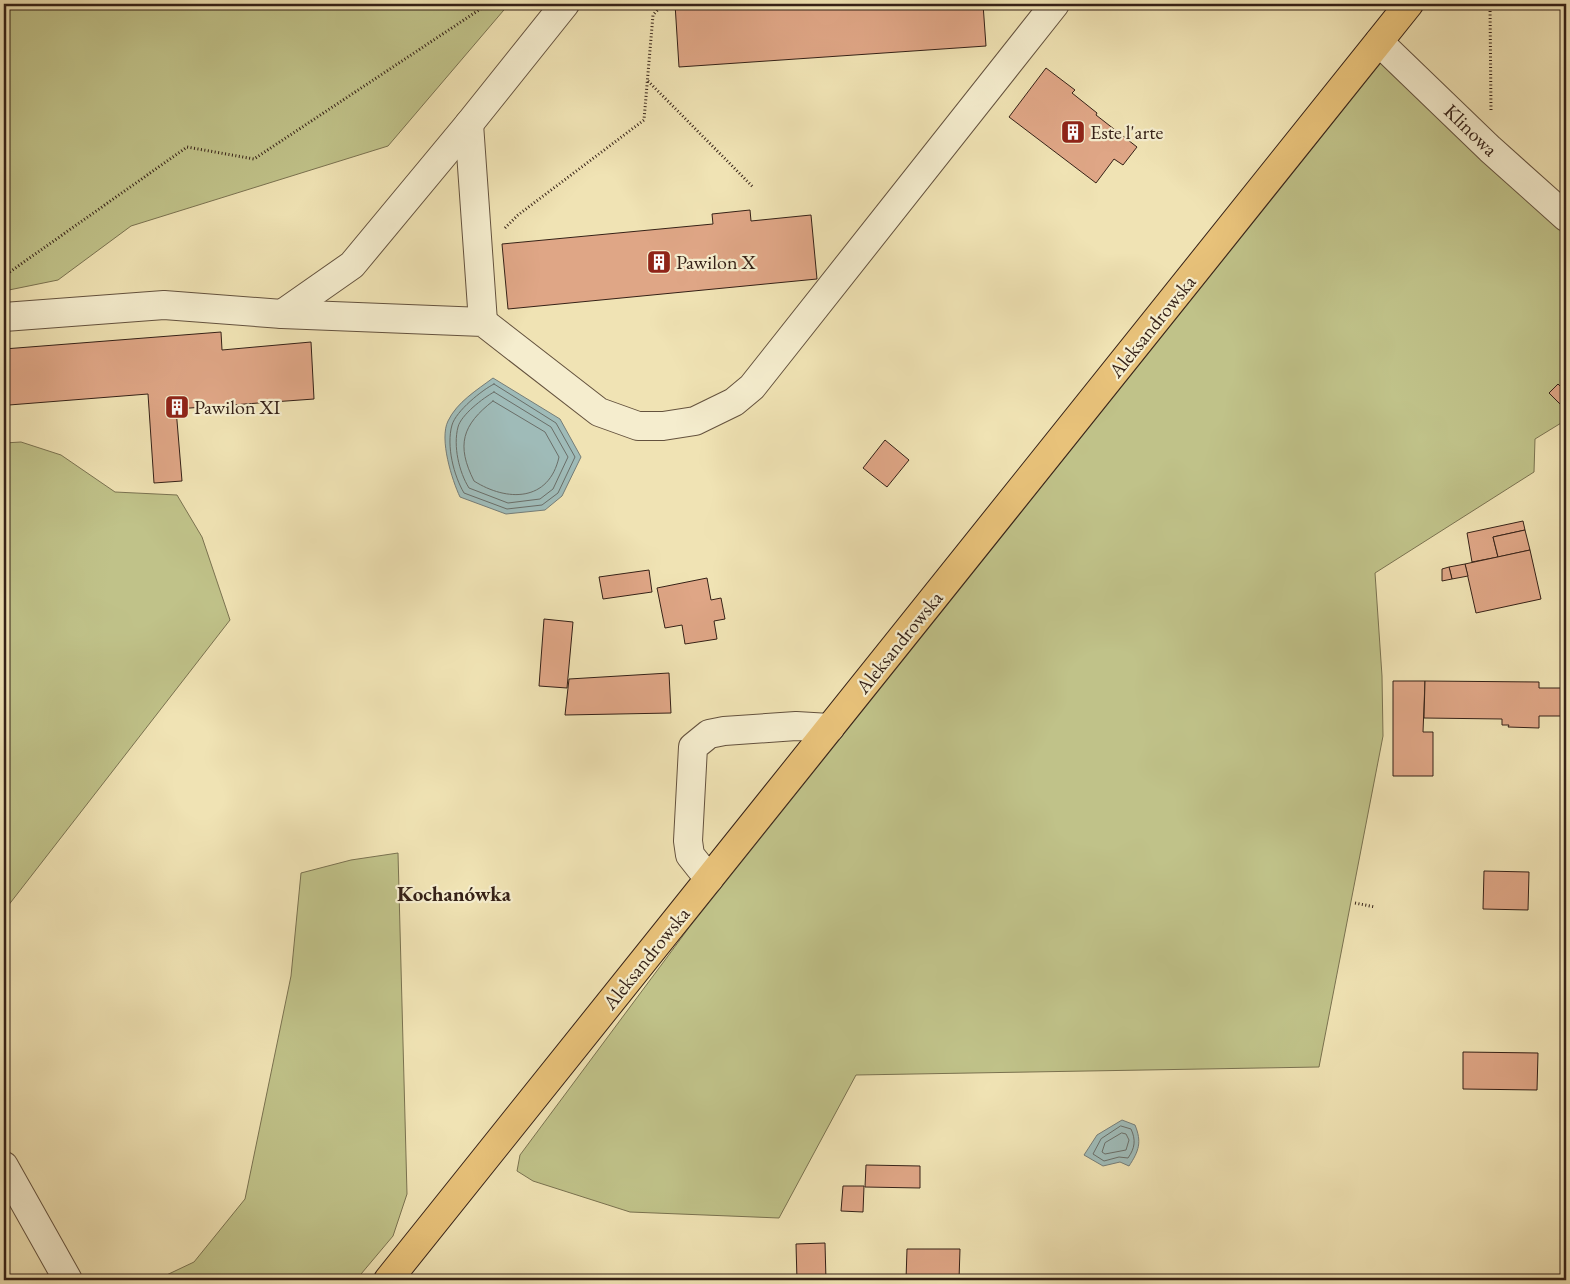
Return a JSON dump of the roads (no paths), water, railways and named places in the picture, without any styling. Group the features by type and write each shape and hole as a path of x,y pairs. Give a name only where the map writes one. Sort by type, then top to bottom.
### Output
{"main road":[{"name":"Aleksandrowska","path":"388,1280 1409,4"}],"street":[{"path":"282,314 352,265 565,4"},
{"path":"4,317 164,305 282,314 483,322 599,412 638,426 663,426 695,421 734,402 752,386 1055,4"},
{"name":"Klinowa","path":"1379,42 1490,149 1566,217"},
{"path":"469,124 483,322"},
{"path":"709,879 690,855 688,842 693,747 709,734 724,731 796,726 830,728"},
{"path":"4,1166 68,1280"}],"water":[{"path":"493,378 560,419 581,457 562,496 545,510 506,514 460,497 457,490 450,470 446,448 445,438 448,421 462,402"},
{"path":"1122,1120 1135,1125 1139,1141 1135,1156 1129,1166 1120,1162 1103,1166 1084,1155 1097,1135"}],"place":[{"name":"Este l'arte","path":"1073,132"},
{"name":"Pawilon X","path":"659,262"},
{"name":"Pawilon XI","path":"177,407"}],"district":[{"name":"Kochanówka","path":"454,893"}]}
